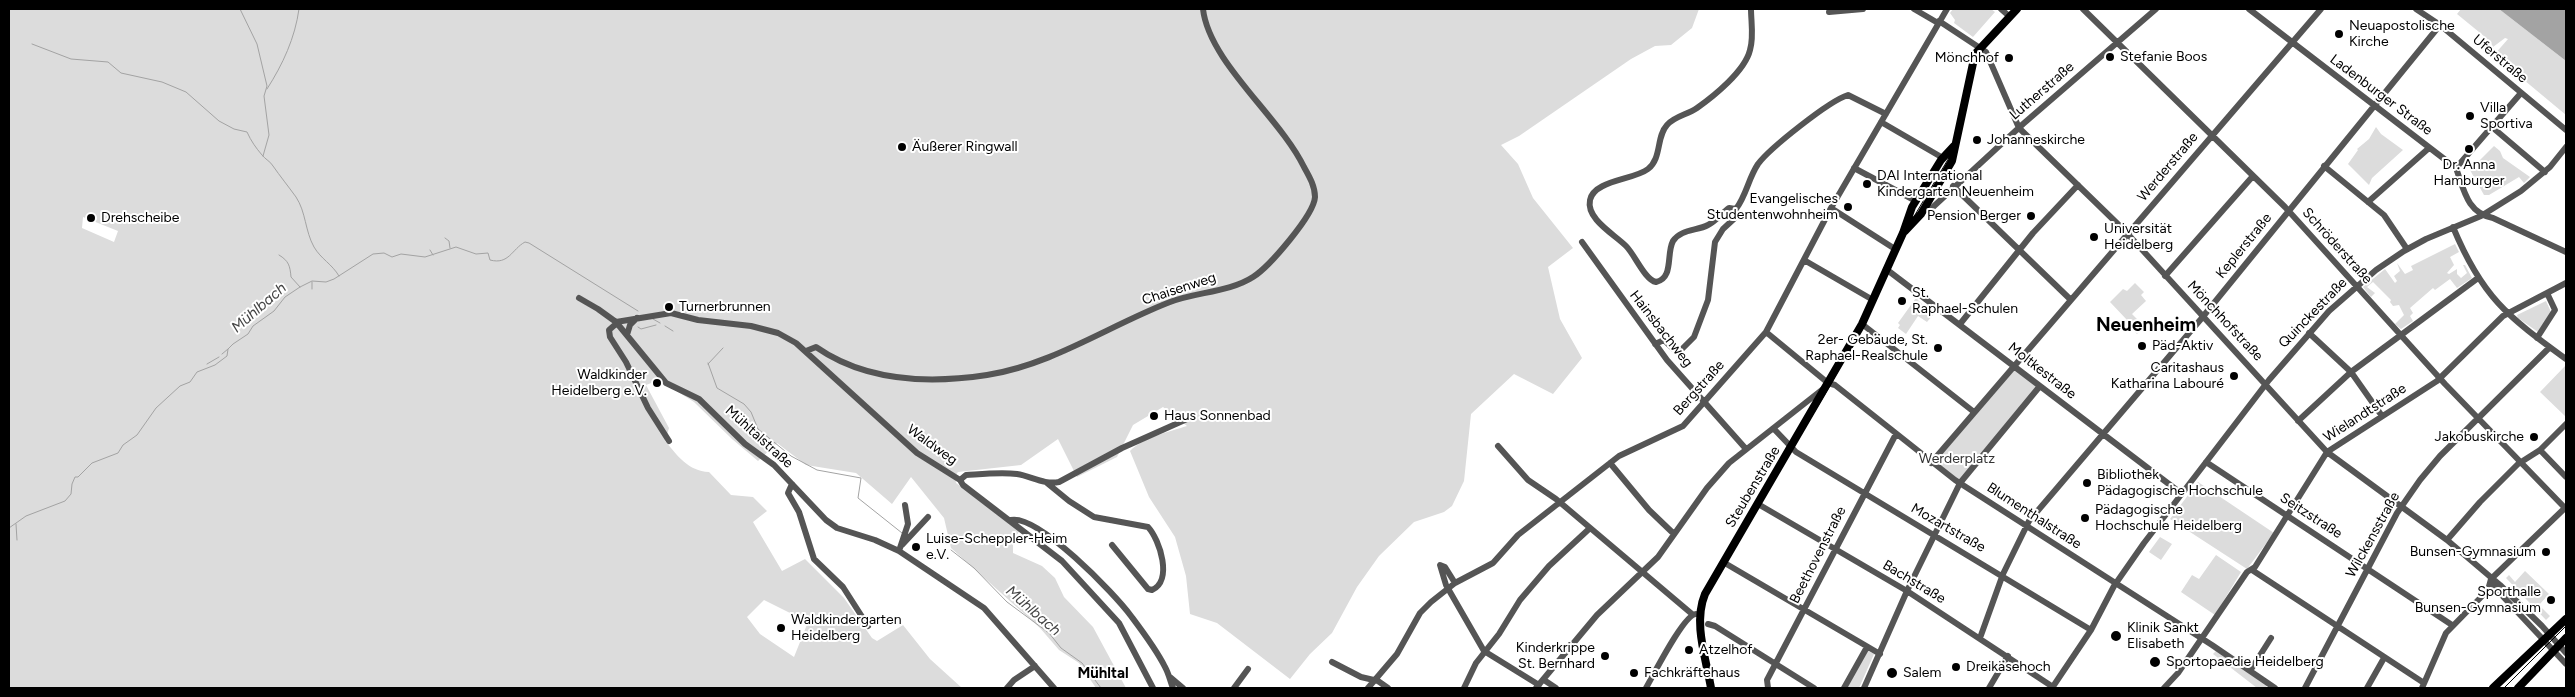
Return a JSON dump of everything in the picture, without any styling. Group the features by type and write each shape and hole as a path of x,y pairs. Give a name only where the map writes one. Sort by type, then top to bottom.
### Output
{"main road":[{"path":"1904,232 1923,211 1949,169 1954,155 1954,146 1972,61 1979,47 2017,9"},
{"path":"1904,232 1916,201 1943,158 1954,146"},
{"name":"Steubenstraße","path":"1696,614 1723,562 1829,384 1862,324 1895,248 1904,232"},
{"path":"1696,614 1712,688"},
{"path":"2493,688 2566,620"},
{"path":"2518,688 2566,638"}],"street":[{"name":"Chaisenweg","path":"806,351 816,347 831,358 853,367 894,378 993,374 1068,348 1173,301 1246,281 1262,270 1312,209 1315,199 1314,187 1292,145 1219,49 1209,31 1203,9"},
{"path":"1736,209 1728,208 1708,225 1677,237 1672,245 1665,276 1656,282 1647,278 1632,253 1596,219 1590,205 1592,194 1600,187 1650,168 1656,159 1662,135 1668,124 1697,108 1742,68 1751,45 1751,9"},
{"path":"1829,12 1863,9"},
{"path":"1914,9 1979,47"},
{"name":"Bergstraße","path":"1370,686 1406,642 1420,613 1450,586 1493,563 1518,535 1610,462 1640,444 1679,429 1766,332 1831,208 1947,9"},
{"path":"2001,9 2009,16"},
{"name":"Schröderstraße","path":"2083,9 2289,210 2440,379 2566,508"},
{"name":"Lutherstraße","path":"1923,211 1933,207 1953,186 2156,9"},
{"name":"Ladenburger Straße","path":"2248,9 2456,168"},
{"name":"Werderstraße","path":"2015,366 2321,9"},
{"name":"Uferstraße","path":"2416,9 2440,25 2566,130"},
{"name":"Keplerstraße","path":"1980,638 2003,574 2027,523 2204,314 2440,25"},
{"name":"Mönchhofstraße","path":"1979,47 1989,56 2019,128 2128,234 2165,276 2204,314 2326,452 2400,508 2447,540 2491,579 2496,589 2557,648"},
{"path":"2521,93 2456,168 2466,197 2481,216 2493,218 2566,252"},
{"path":"1655,344 1664,340 1673,349 1678,350 1686,347 1694,337 1708,300 1715,242 1723,229 1736,217 1736,209 1746,196 1751,177 1759,162 1822,110 1848,95 1886,114"},
{"path":"1881,122 1943,158"},
{"path":"2492,127 2545,172"},
{"name":"Quinckestraße","path":"2053,688 2091,630 2117,583 2206,462 2309,333 2356,286 2407,249 2481,216 2521,191 2545,172 2566,147"},
{"path":"2368,202 2429,148"},
{"path":"2324,166 2388,220 2407,249"},
{"path":"1854,168 1916,201"},
{"path":"2165,276 2253,176"},
{"path":"1960,324 2020,250 2078,185"},
{"path":"1953,186 2070,300"},
{"path":"1831,208 1895,248"},
{"path":"2453,227 2478,278 2506,314 2566,359"},
{"name":"Hainsbachweg","path":"1582,242 1674,368 1705,400 1746,449"},
{"path":"1804,260 1873,300"},
{"name":"Moltkestraße","path":"1886,268 2040,386 2104,432 2182,494"},
{"path":"2298,421 2351,372 2478,278"},
{"name":"Wielandtstraße","path":"2164,688 2178,673 2247,572 2252,570 2326,452 2440,379 2506,314 2566,283"},
{"path":"2537,338 2555,310 2547,293"},
{"path":"579,298 593,305 616,323 609,330 610,337 626,362 648,408 669,442"},
{"name":"Waldweg","path":"616,323 667,312 698,320 743,324 778,333 806,351 917,453 960,480 963,485 1062,561 1114,617 1153,688"},
{"path":"626,336 630,325 639,317"},
{"name":"Mühltalstraße","path":"616,323 668,384 697,398 745,444 774,464 817,513 837,528 875,540 899,551 984,608 1054,688"},
{"path":"1862,324 1974,412"},
{"name":"Blumenthalstraße","path":"1766,332 1829,384 1834,385 1960,483 2027,523 2275,688"},
{"path":"2309,333 2351,372 2382,416"},
{"name":"Wilckensstraße","path":"2305,688 2400,508 2440,456 2549,348"},
{"path":"1932,462 2015,366"},
{"path":"1540,684 1597,615 1620,592 1643,574 1707,488 1729,464 1829,384"},
{"path":"1864,688 1907,591 1960,483 2040,386"},
{"path":"1047,483 1066,479 1122,448 1187,419"},
{"path":"2447,540 2480,502 2522,462 2540,450 2566,424"},
{"name":"Mozartstraße","path":"1774,429 1791,448 1934,535 2003,574 2091,630"},
{"name":"Beethovenstraße","path":"1768,688 1767,680 1896,434"},
{"path":"1498,446 1524,476 1559,502 1643,574 1696,614 1678,633 1646,688"},
{"path":"2540,450 2566,477"},
{"path":"1610,462 1649,510 1674,534"},
{"name":"Seitzstraße","path":"2206,462 2452,625"},
{"path":"960,480 966,475 1023,475 1047,483 1069,502 1094,517 1148,527 1156,538 1162,554 1161,579 1158,586 1152,590 1148,589 1112,545"},
{"path":"792,484 788,493 799,512 812,554 818,564 843,586 868,626"},
{"name":"Bachstraße","path":"1758,504 1907,591 2008,656 2053,688"},
{"path":"899,551 908,521 905,505"},
{"path":"2252,570 2338,626 2423,686 2446,633 2452,625 2488,590 2491,579 2566,508"},
{"path":"902,545 928,517"},
{"path":"1011,520 1022,520 1040,531 1083,564 1129,613 1162,661 1173,688"},
{"path":"1464,688 1484,651 1499,634 1520,600 1549,566 1589,529"},
{"path":"1723,562 1880,654"},
{"path":"1450,586 1444,565 1440,565 1451,594 1484,651 1540,684 1556,688"},
{"path":"1708,624 1715,626 1814,688"},
{"path":"2250,671 2271,638"},
{"path":"1844,688 1867,647"},
{"path":"2557,648 2566,653"},
{"path":"2557,648 2566,664"},
{"path":"1989,688 2008,656"},
{"path":"2367,688 2384,658"},
{"path":"1332,662 1361,677 1378,681 1388,688"},
{"path":"1007,688 1014,680 1035,666"},
{"path":"1234,688 1248,669"},
{"path":"1170,678 1183,688"},
{"path":"1014,680 1018,688"}],"green space":[{"path":"9,9 1699,9 1692,28 1671,45 1655,46 1631,59 1519,136 1501,145 1518,164 1533,198 1573,248 1548,267 1560,319 1582,358 1553,394 1514,374 1471,414 1464,481 1452,506 1444,512 1414,522 1379,556 1357,587 1332,633 1310,654 1290,679 1217,623 1190,614 1186,576 1175,537 1149,497 1130,451 1142,442 1187,426 1163,407 1133,425 1117,457 1077,477 1058,439 1021,465 958,472 955,476 956,483 1020,530 1013,541 1013,553 1042,566 1055,578 1064,597 1093,627 1126,688 1096,688 1079,663 1059,650 1040,628 951,548 944,518 911,477 892,504 856,473 806,465 777,443 758,461 694,402 659,380 646,385 669,428 665,441 684,462 695,469 709,472 731,495 753,497 767,511 753,522 782,571 805,559 844,598 872,638 877,641 903,625 930,659 962,688 9,688","holes":["83,217 118,231 114,242 82,228","764,600 808,622 794,657 760,634 747,617"]},
{"path":"1953,9 1991,9 1995,12 1973,37 1954,23 1955,20 1950,13"},
{"path":"2461,9 2499,9 2566,61 2566,115 2494,55 2508,39 2505,38 2493,47 2490,41 2457,14"},
{"path":"2376,127 2381,134 2403,150 2372,178 2369,185 2348,164 2357,149 2369,139"},
{"path":"2494,146 2500,151 2503,158 2530,177 2524,183 2519,177 2489,195 2484,195 2470,170"},
{"path":"2455,244 2459,252 2450,257 2454,265 2447,273 2449,274 2457,269 2457,274 2461,278 2467,273 2463,265 2465,265 2472,278 2457,288 2450,279 2435,290 2433,288 2410,308 2413,313 2410,316 2413,321 2401,329 2395,324 2404,315 2399,305 2393,306 2390,302 2391,300 2373,282 2367,287 2375,293 2371,297 2363,287 2385,269 2395,283 2397,281 2394,276 2400,271 2397,263 2405,274 2413,270 2411,266"},
{"path":"2135,283 2144,292 2141,295 2146,301 2132,314 2144,326 2137,334 2110,302 2123,289 2127,291"},
{"path":"1916,298 1933,315 1927,322 1918,316 1906,334 1898,328 1900,325 1898,323"},
{"path":"2546,301 2551,312 2538,332 2518,318 2517,315"},
{"path":"2566,365 2566,417 2540,392"},
{"name":"Werderplatz","path":"2015,369 2038,386 1959,481 1936,461"},
{"path":"2198,482 2274,533 2247,569 2170,519"},
{"path":"2160,537 2172,544 2161,560 2149,552"},
{"path":"2216,555 2241,572 2215,615 2181,592 2192,575 2199,579"},
{"path":"2525,571 2549,594 2539,605 2550,616 2546,620 2506,578 2509,575 2515,582"},
{"path":"1867,650 1874,654 1859,688 1847,688"},
{"path":"2217,650 2268,685 2265,688 2257,688 2213,654"}],"shaded area":[{"path":"2499,9 2566,9 2566,61"}],"waterway":[{"path":"240,9 257,44 267,86 264,96 269,135 263,156"},
{"path":"267,89 288,50 295,30 299,9"},
{"path":"32,44 71,59 108,62 121,73 162,82 186,92 219,121 234,129 247,132 258,150 296,197 302,209 314,247 339,276"},
{"path":"445,238 449,241 450,248"},
{"name":"Mühlbach","path":"9,528 26,516 65,501 71,494 75,477 78,477 92,463 118,453 123,445 137,435 156,408 180,386 190,382 197,372 215,365 227,356 228,349 248,334 253,326 274,311 285,297 312,281 326,282 334,279 373,254 384,253 392,257 401,254 425,257 456,247 476,254 488,253 490,260 496,261 506,258 525,242 638,311"},
{"name":"Mühlbach","path":"430,250 433,255"},
{"path":"279,255 287,262 291,277 300,287"},
{"name":"Mühlbach","path":"312,282 312,289"},
{"name":"Mühlbach","path":"653,319 660,323"},
{"path":"638,327 641,329 656,325"},
{"name":"Mühlbach","path":"665,326 673,331"},
{"path":"708,364 723,348"},
{"name":"Mühlbach","path":"222,354 228,349"},
{"path":"207,364 219,357"},
{"name":"Mühlbach","path":"708,363 717,388 744,404 751,412 758,429 791,456 817,470 861,478 858,498 902,533"},
{"name":"Mühlbach","path":"16,524 17,540"},
{"name":"Mühlbach","path":"951,550 974,568 1007,602 1049,633 1061,648 1082,663 1101,688"}],"tram line":[{"path":"1713,688 1702,629 1703,605 1706,594 1831,384 1863,325 1906,230 1953,151 1976,55 1987,40 2018,9"},
{"path":"2504,688 2566,626"}],"place":[{"name":"Neuapostolische Kirche","path":"2339,34"},
{"name":"Stefanie Boos","path":"2110,57"},
{"name":"Mönchhof","path":"2009,58"},
{"name":"Villa Sportiva","path":"2470,116"},
{"name":"Johanneskirche","path":"1977,140"},
{"name":"Äußerer Ringwall","path":"902,147"},
{"name":"Dr. Anna Hamburger","path":"2469,149"},
{"name":"DAI International Kindergarten Neuenheim","path":"1867,184"},
{"name":"Evangelisches Studentenwohnheim","path":"1848,207"},
{"name":"Pension Berger","path":"2031,216"},
{"name":"Drehscheibe","path":"91,218"},
{"name":"Universität Heidelberg","path":"2094,237"},
{"name":"St. Raphael-Schulen","path":"1902,301"},
{"name":"Turnerbrunnen","path":"669,307"},
{"name":"Päd-Aktiv","path":"2142,346"},
{"name":"2er- Gebäude, St. Raphael-Realschule","path":"1938,348"},
{"name":"Caritashaus Katharina Labouré","path":"2234,376"},
{"name":"Waldkinder Heidelberg e.V.","path":"657,383"},
{"name":"Haus Sonnenbad","path":"1154,416"},
{"name":"Jakobuskirche","path":"2534,437"},
{"name":"Bibliothek Pädagogische Hochschule","path":"2087,483"},
{"name":"Pädagogische Hochschule Heidelberg","path":"2085,518"},
{"name":"Luise-Scheppler-Heim e.V.","path":"916,547"},
{"name":"Bunsen-Gymnasium","path":"2546,552"},
{"name":"Sporthalle Bunsen-Gymnasium","path":"2551,600"},
{"name":"Waldkindergarten Heidelberg","path":"781,628"},
{"name":"Klinik Sankt Elisabeth","path":"2116,636"},
{"name":"Atzelhof","path":"1689,650"},
{"name":"Kinderkrippe St. Bernhard","path":"1605,656"},
{"name":"Sportopaedie Heidelberg","path":"2155,662"},
{"name":"Dreikäsehoch","path":"1956,667"},
{"name":"Fachkräftehaus","path":"1634,673"},
{"name":"Salem","path":"1892,673"}],"district":[{"name":"Neuenheim","path":"2146,325"},
{"name":"Mühltal","path":"1103,674"}]}
